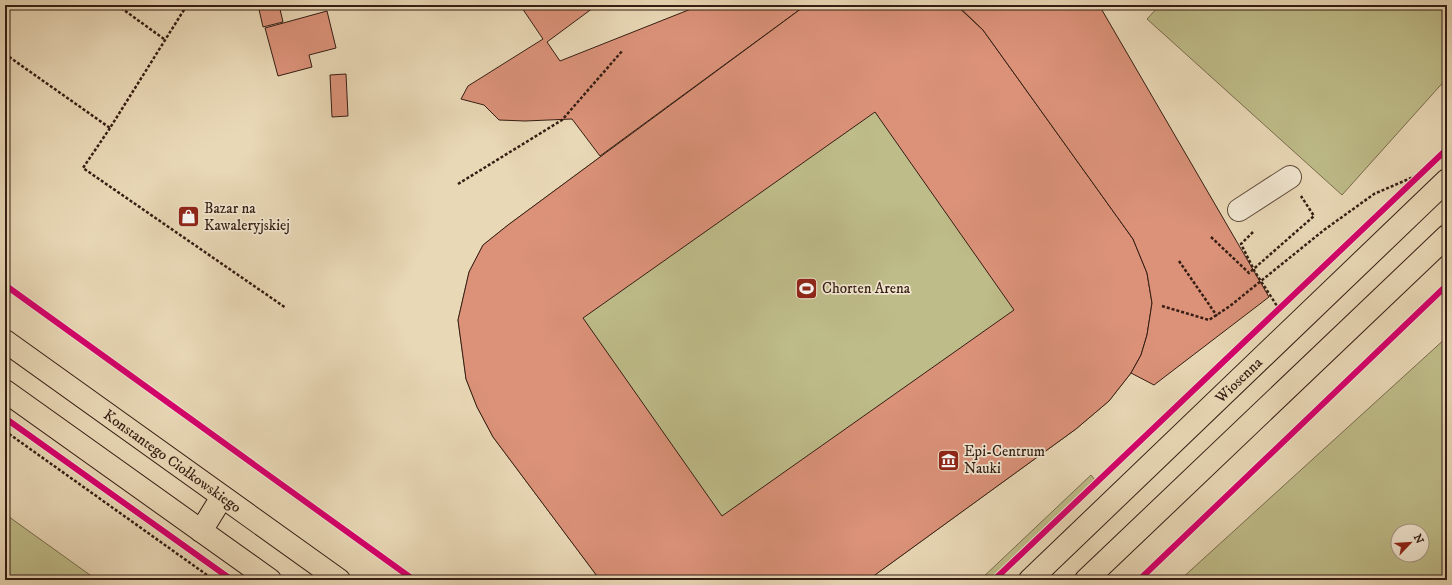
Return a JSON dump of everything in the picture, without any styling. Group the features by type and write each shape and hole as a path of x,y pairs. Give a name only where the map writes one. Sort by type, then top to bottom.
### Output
{"main road":[{"name":"Wiosenna","path":"1030,580 1447,180"},
{"path":"1086,580 1447,236"},
{"name":"Konstantego Ciołkowskiego","path":"5,341 339,580"},
{"path":"5,391 270,580"},
{"path":"201,531 222,497"}],"lane":[{"path":"1239,210 1290,177"}],"path":[{"path":"117,5 164,39"},
{"path":"187,5 164,39 110,128 83,168 286,308"},
{"path":"458,184 562,120 623,50"},
{"path":"5,54 110,128"},
{"path":"1162,306 1209,320 1217,316 1324,230 1374,194 1422,173"},
{"path":"1211,237 1249,272 1252,270 1314,216 1290,177"},
{"path":"1253,232 1241,244 1255,272 1279,309"},
{"path":"1179,261 1217,316"},
{"path":"5,431 214,580"}],"shaded area":[{"name":"Chorten Arena","path":"806,5 956,5 983,30 1131,373 1109,401 1076,429 868,580 600,580 493,437 477,407 466,379 458,320 469,272 483,245 508,225"},
{"path":"1160,5 1447,5 1447,78 1342,195 1147,19"},
{"path":"1447,337 1447,580 1180,580"},
{"path":"1091,475 1095,480 990,580 980,580"},
{"path":"5,514 97,580 5,580"}],"building":[{"path":"258,5 279,5 283,22 263,27"},
{"path":"520,5 597,5 547,42 560,61 701,5 806,5 600,156 572,119 525,121 499,120 484,105 461,99 468,86 543,39"},
{"name":"Chorten Arena","path":"806,5 956,5 983,30 1133,239 1147,273 1152,303 1147,335 1141,355 1131,373 1109,401 1076,429 868,580 600,580 493,437 477,407 466,379 458,320 469,272 483,245","holes":["875,112 1014,310 722,516 583,318"]},
{"path":"957,5 1099,5 1269,297 1154,385 1131,373 1141,355 1147,335 1152,303 1147,273 1133,239 983,30"},
{"path":"327,11 336,48 309,55 312,67 278,76 265,28"},
{"path":"346,74 348,116 332,117 330,75"}],"cycle path":[{"path":"994,580 1447,149"},
{"path":"5,285 414,580"},
{"path":"1139,580 1447,285"},
{"path":"5,418 232,580"}],"place":[{"name":"Bazar na Kawaleryjskiej","path":"188,217"},
{"name":"Chorten Arena","path":"807,288"},
{"name":"Epi-Centrum Nauki","path":"948,460"}]}
